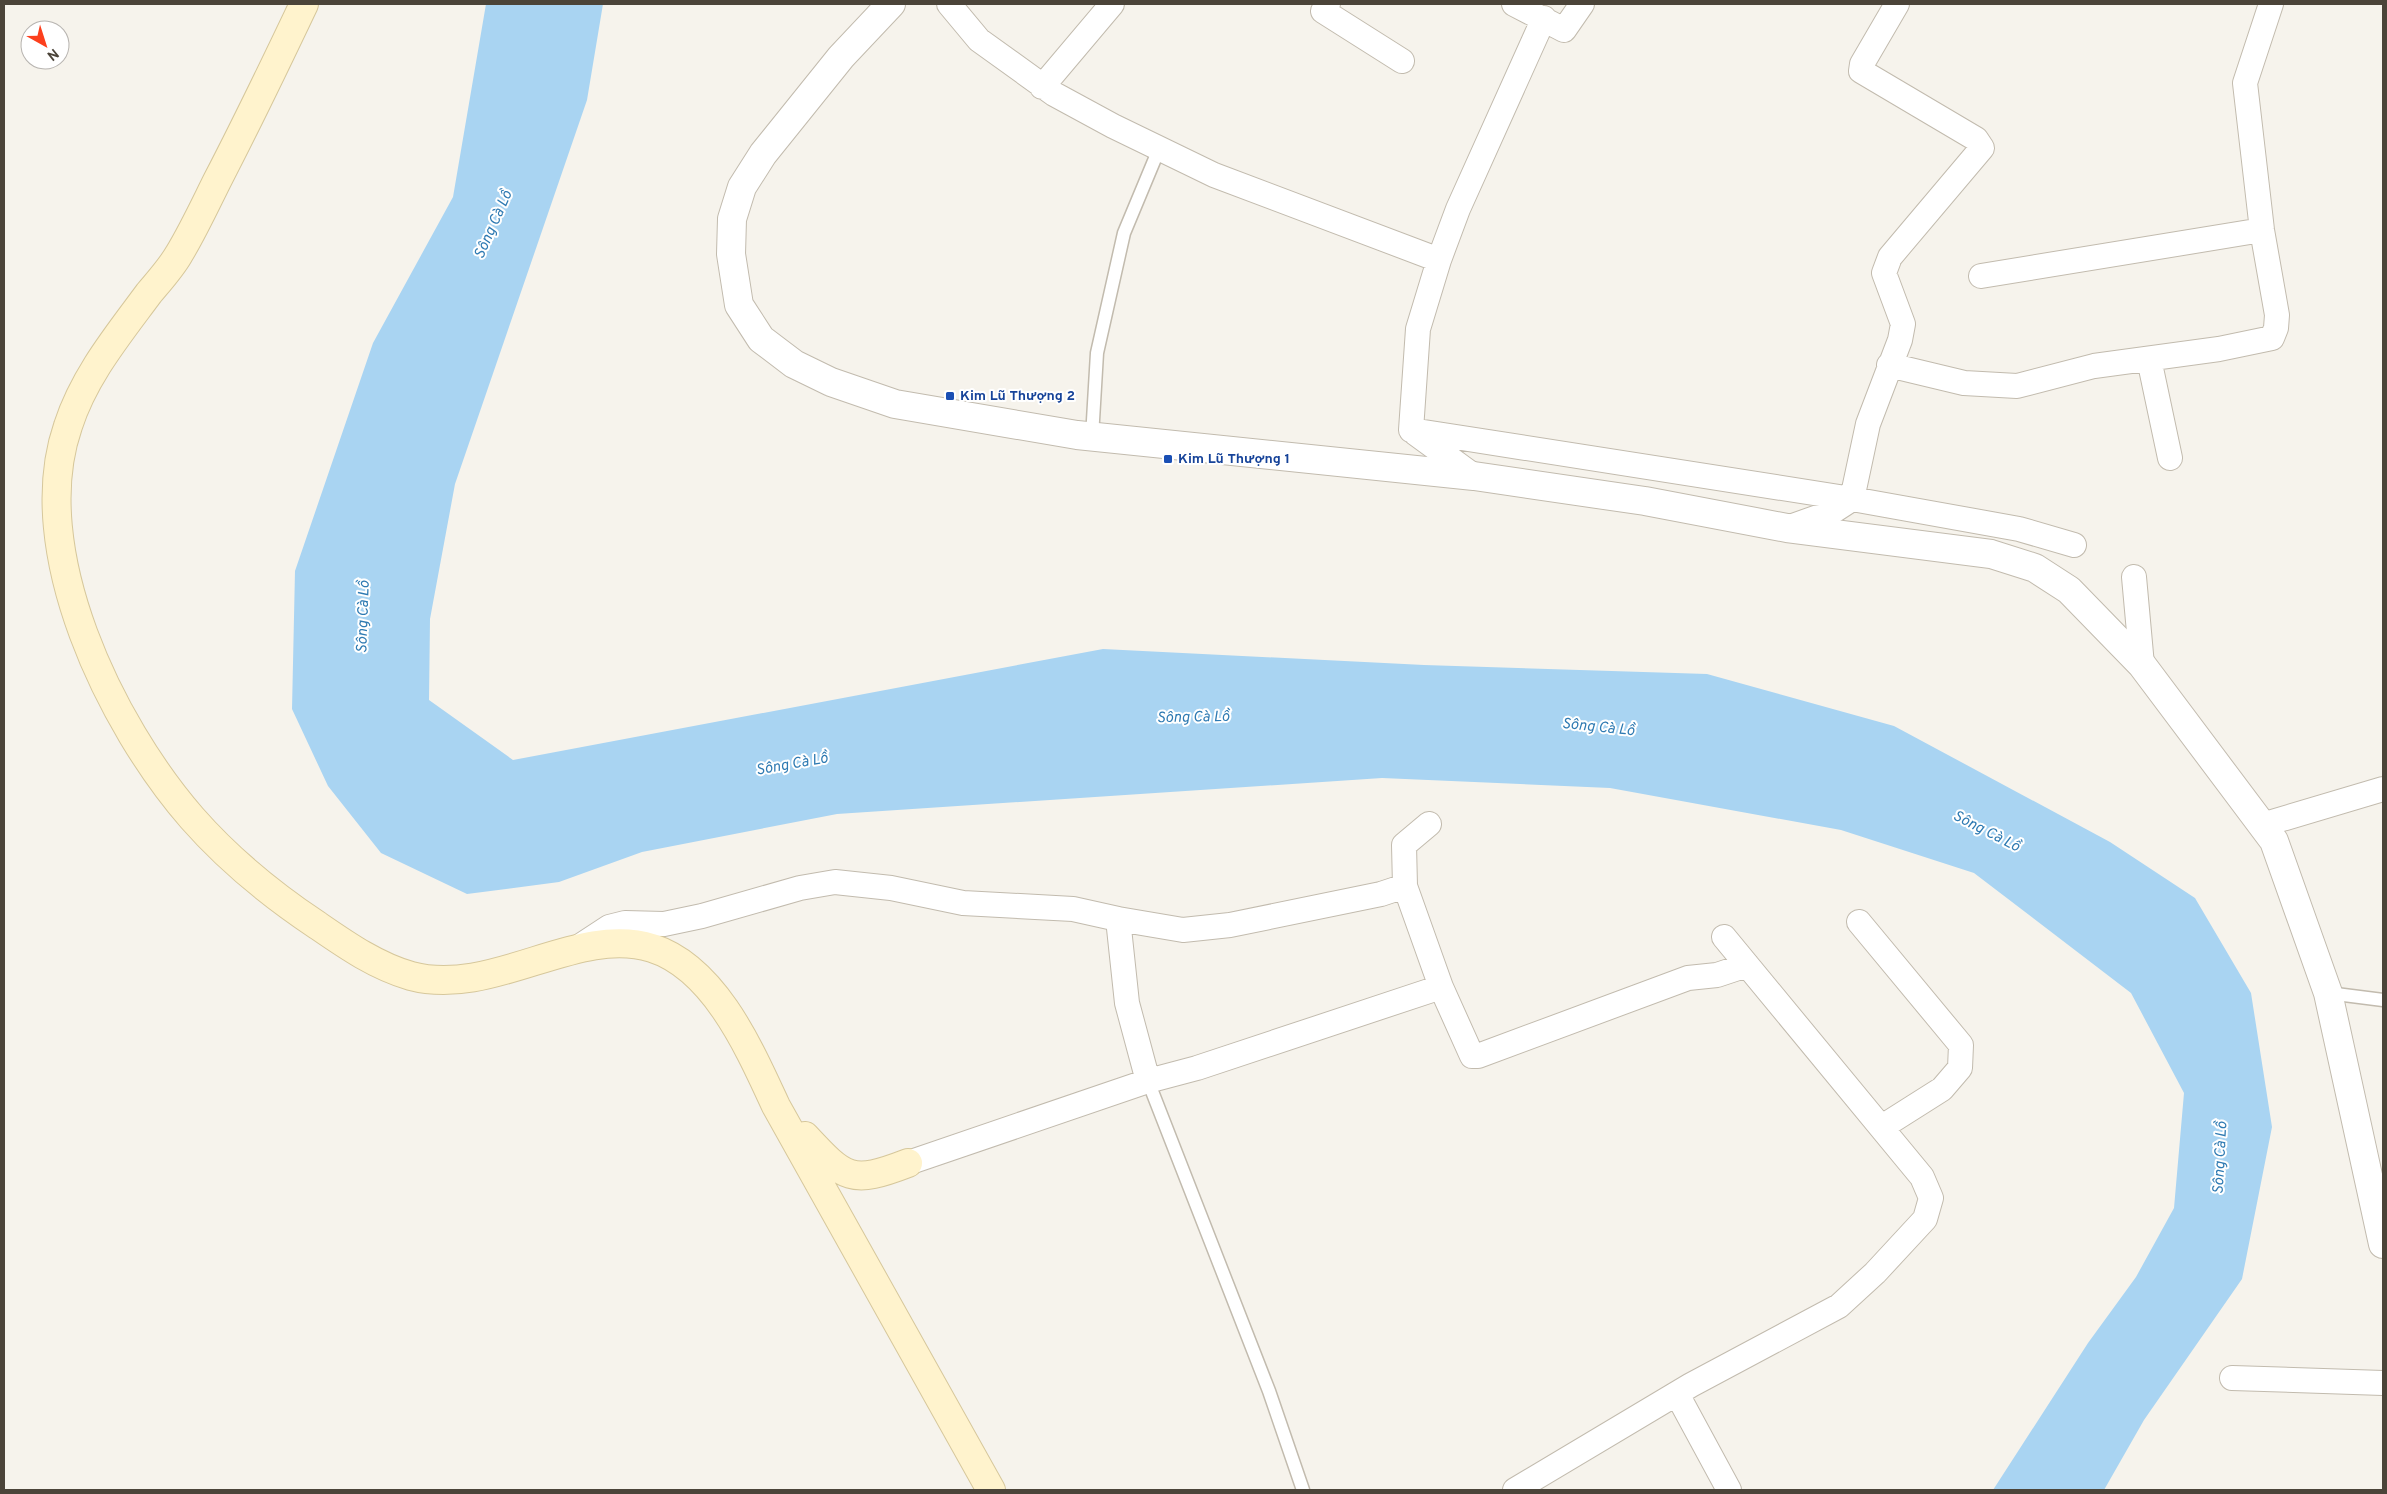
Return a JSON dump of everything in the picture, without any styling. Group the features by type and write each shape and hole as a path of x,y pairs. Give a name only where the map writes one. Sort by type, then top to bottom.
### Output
{"main road":[{"path":"304,4 178,256 99,362 85,385 68,426 58,462 57,530 76,614 126,728 161,780 194,820 252,877 305,917 364,956 411,976 450,981 503,972 592,946 629,943 654,949 682,962 712,992 752,1055 776,1106 991,1490"},
{"path":"776,1106 843,1173 861,1176 882,1173 908,1163"}],"street":[{"path":"891,4 841,57 763,154 742,187 732,219 731,254 740,305 761,339 794,364 831,382 895,404 1092,437 1474,476 1645,501 1786,528 1991,554 2035,568 2070,590 2142,665 2274,841 2328,993 2383,1244"},
{"path":"949,4 979,40 1042,87 1112,126 1214,175 1439,260"},
{"path":"1042,87 1112,4"},
{"path":"1328,4 1322,11 1402,61"},
{"path":"1514,4 1564,30 1582,4"},
{"path":"1786,528 1832,512 1852,499 1868,424 1900,340 1903,324 1884,273 1890,257 1982,148 1976,139 1861,71 1862,64 1897,4"},
{"path":"1889,365 1964,383 2017,386 2094,366 2219,349 2272,338 2276,328 2277,315 2262,230 2245,83 2271,4"},
{"path":"1411,430 1418,329 1439,260 1458,209 1544,18"},
{"path":"1981,276 2262,230"},
{"path":"2148,359 2170,458"},
{"path":"1411,430 1474,476"},
{"path":"1411,430 1852,499 2020,529 2074,544"},
{"path":"2134,577 2142,665"},
{"path":"2262,826 2383,789"},
{"path":"1430,824 1404,845 1405,886 1441,987 1472,1056 1478,1056 1688,978 1717,975 1747,965"},
{"path":"573,951 609,927 625,923 673,922 800,888 835,882 891,888 963,903 1073,909 1118,920 1183,930 1230,925 1381,894 1405,886"},
{"path":"1118,920 1127,1003 1148,1081"},
{"path":"1859,922 1961,1045 1960,1068 1942,1089 1882,1127"},
{"path":"1515,1490 1676,1394 1839,1306 1875,1273 1925,1220 1931,1198 1922,1177 1724,936"},
{"path":"908,1163 1148,1081 1197,1068 1441,987"},
{"path":"2232,1378 2383,1383"},
{"path":"1676,1394 1729,1490"}],"lane":[{"path":"1092,437 1097,353 1124,233 1159,148"},
{"path":"2328,993 2383,1000"},
{"path":"1148,1081 1269,1391 1303,1490"}],"water":[{"name":"Sông Cà Lồ","path":"486,4 603,4 587,100 455,484 430,619 429,700 513,760 1103,649 1424,665 1707,674 1894,726 2110,842 2195,898 2251,993 2272,1127 2242,1279 2144,1420 2104,1490 1993,1490 2088,1343 2136,1277 2174,1208 2184,1093 2131,993 1974,873 1841,830 1610,788 1382,778 837,814 642,852 559,882 467,894 381,853 328,786 292,709 295,571 373,343 453,197"}],"place":[{"name":"Kim Lũ Thượng 2","path":"950,396"},
{"name":"Kim Lũ Thượng 1","path":"1168,459"}]}
